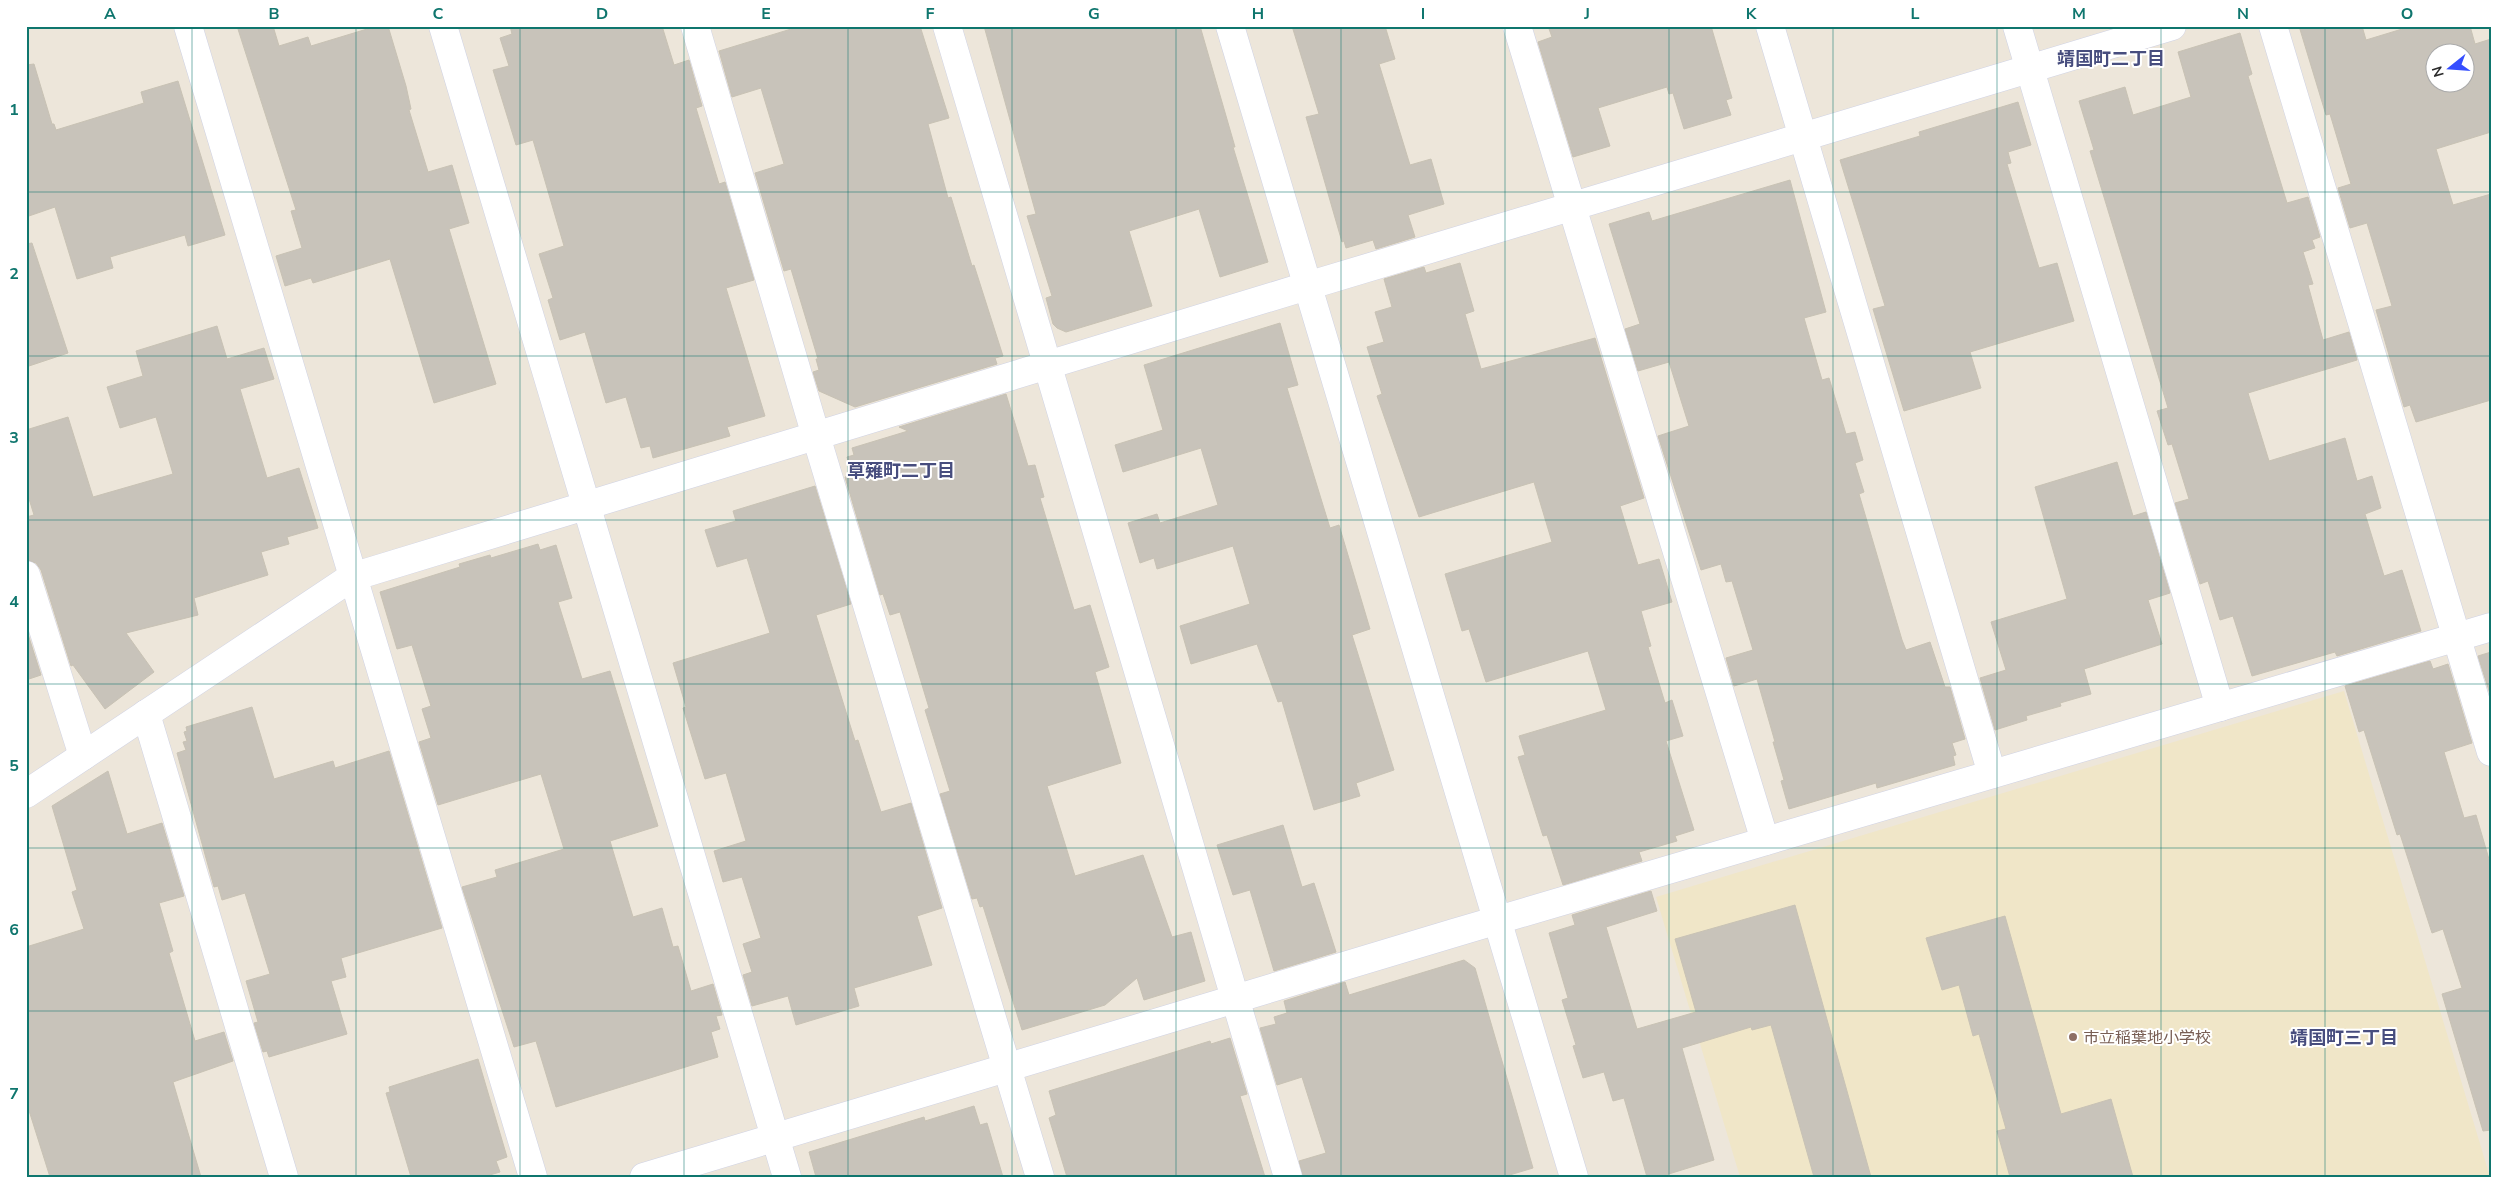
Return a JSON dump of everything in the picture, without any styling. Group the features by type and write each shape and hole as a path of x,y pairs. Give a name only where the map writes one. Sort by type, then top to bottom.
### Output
{"street":[{"path":"188,26 533,1177"},
{"path":"442,26 787,1177"},
{"path":"695,26 816,436 1040,1177"},
{"path":"947,26 1288,1177"},
{"path":"1230,26 1574,1177"},
{"path":"1517,26 1765,841"},
{"path":"1770,26 1992,774"},
{"path":"2016,26 2220,707"},
{"path":"26,794 352,577 1047,365 2172,26"},
{"path":"2274,26 2455,638 2491,752"},
{"path":"26,575 83,756"},
{"path":"644,1177 1498,920 2491,627"},
{"path":"146,714 284,1177"}],"shaded area":[{"name":"市立稲葉地小学校","path":"2344,691 2490,1177 1740,1177 1656,897"}],"building":[{"path":"237,26 273,26 279,46 308,37 311,46 377,26 388,26 406,86 411,109 409,110 428,172 452,165 469,223 449,229 496,384 434,403 390,259 313,283 311,278 285,286 276,256 302,248 291,211 296,210"},
{"path":"510,26 662,26 674,65 689,60 702,106 696,108 719,184 725,182 754,280 726,288 765,416 727,427 730,436 653,458 650,446 641,448 626,397 606,403 585,332 560,340 548,300 553,298 539,254 564,246 533,140 516,145 493,70 509,66 500,38 512,34"},
{"path":"801,26 920,26 949,118 928,124 948,198 951,197 1003,356 995,358 997,364 855,407 819,391 813,372 819,370 816,359 818,359 791,269 784,271 755,173 784,164 761,88 732,97 719,51"},
{"path":"984,26 1200,26 1235,147 1233,147 1268,262 1220,277 1199,209 1129,231 1152,306 1066,332 1057,328 1053,324 1046,298 1052,296 1027,216 1036,214"},
{"path":"1292,26 1385,26 1395,59 1379,64 1410,165 1431,159 1444,204 1408,215 1415,237 1376,249 1373,240 1346,248 1344,241 1342,242 1306,117 1319,114"},
{"path":"1548,26 1711,26 1732,98 1726,100 1731,115 1684,129 1673,93 1669,94 1667,87 1598,108 1610,146 1573,157 1538,42 1552,37"},
{"path":"2299,26 2362,26 2366,40 2412,26 2470,26 2475,44 2491,39 2491,132 2436,149 2453,205 2491,194 2491,400 2416,422 2410,405 2404,407 2376,310 2392,306 2367,223 2350,228 2338,188 2351,184 2330,114 2326,115"},
{"path":"2240,33 2252,74 2248,76 2287,203 2308,197 2320,237 2312,240 2315,248 2303,252 2313,284 2308,285 2323,340 2349,332 2357,360 2248,393 2269,461 2345,438 2357,481 2372,476 2381,508 2365,514 2384,576 2402,570 2421,631 2337,656 2335,652 2252,676 2233,616 2220,620 2208,581 2200,584 2175,503 2189,499 2172,444 2168,445 2157,411 2168,408 2090,151 2094,150 2079,101 2125,87 2133,115 2191,97 2178,52"},
{"path":"34,64 52,124 54,124 56,130 144,103 141,92 178,81 225,235 188,246 185,235 110,257 113,268 77,279 55,207 26,217 26,65"},
{"path":"2018,102 2031,145 2008,152 2011,163 2007,164 2039,268 2057,263 2074,321 1970,352 1981,388 1904,411 1873,309 1885,306 1840,160 1920,136 1919,132"},
{"path":"1790,180 1826,312 1804,318 1822,380 1829,378 1846,434 1855,432 1863,460 1855,463 1864,492 1859,494 1902,640 1906,650 1930,642 1945,687 1950,687 1965,739 1952,743 1956,755 1953,756 1955,765 1877,788 1876,783 1789,809 1781,781 1784,780 1773,742 1775,742 1757,679 1734,686 1726,658 1753,650 1732,581 1726,582 1721,564 1701,570 1658,436 1689,426 1669,362 1638,371 1625,329 1640,324 1609,224 1649,212 1652,221"},
{"path":"32,243 68,353 26,367 26,244"},
{"path":"1460,263 1474,311 1465,314 1481,369 1595,338 1644,498 1620,506 1638,565 1659,559 1672,602 1641,611 1651,646 1648,647 1665,703 1672,700 1683,736 1666,741 1694,830 1675,836 1677,841 1639,852 1642,861 1563,885 1547,835 1543,836 1518,757 1525,755 1519,736 1606,710 1588,651 1486,682 1469,629 1462,631 1445,574 1552,542 1534,482 1419,517 1377,396 1382,394 1367,347 1384,342 1375,312 1392,307 1384,279 1424,267 1426,273"},
{"path":"1280,323 1298,385 1287,388 1330,528 1339,525 1370,629 1352,635 1394,770 1356,783 1360,796 1314,810 1282,701 1278,702 1257,644 1191,664 1180,626 1250,604 1233,546 1157,569 1154,558 1140,563 1128,523 1157,514 1160,523 1218,505 1201,448 1123,472 1115,445 1163,430 1144,365"},
{"path":"217,326 227,359 264,348 274,379 240,389 267,478 299,468 318,528 287,537 289,544 261,552 268,575 194,598 198,615 126,633 154,672 105,709 73,665 71,666 41,570 36,563 26,560 26,517 34,515 26,489 26,430 68,417 93,497 173,474 156,417 120,428 107,387 143,376 136,351"},
{"path":"1006,394 1028,466 1035,465 1044,497 1040,498 1074,610 1090,605 1109,667 1095,672 1121,763 1047,786 1075,876 1143,855 1172,937 1191,932 1205,981 1144,1000 1137,978 1105,1005 1022,1030 983,906 980,907 977,898 972,899 940,794 950,791 925,710 929,708 900,612 890,615 883,594 880,595 845,477 852,475 847,457 854,455 852,448 908,431 899,427"},
{"path":"2117,462 2133,516 2146,512 2170,593 2148,600 2162,644 2084,669 2091,694 2060,703 2061,706 2026,716 2027,720 1995,730 1980,678 2006,670 1991,622 2067,599 2035,487"},
{"path":"815,486 851,604 816,615 855,741 858,740 881,812 911,803 942,908 917,916 932,965 854,988 859,1006 796,1025 788,996 752,1006 743,975 752,972 743,944 761,938 742,877 723,882 714,851 746,841 726,773 705,779 683,708 686,707 673,663 770,633 747,558 717,567 705,530 736,521 733,511"},
{"path":"538,544 540,550 556,545 572,598 558,602 582,679 610,671 658,826 610,841 633,917 662,908 673,947 678,946 691,991 713,984 722,1015 716,1016 720,1029 711,1032 718,1057 556,1107 536,1041 514,1047 462,887 497,877 495,870 564,849 541,774 438,805 419,742 431,738 422,709 431,706 412,645 397,649 380,592 460,567 459,564 490,555 491,558"},
{"path":"26,628 41,675 26,680"},
{"path":"2491,652 2491,697 2478,656"},
{"path":"2430,661 2433,669 2448,664 2472,743 2444,752 2464,818 2476,815 2491,866 2491,1130 2483,1131 2442,994 2462,988 2443,929 2432,933 2400,834 2397,835 2364,730 2359,732 2345,686"},
{"path":"252,707 274,779 333,761 335,768 389,751 442,928 341,958 346,977 331,981 347,1034 269,1057 267,1051 263,1052 254,1023 258,1022 246,981 270,974 245,893 222,900 218,886 214,887 177,753 186,750 183,742 187,741 184,732 187,731 186,727"},
{"path":"108,771 127,834 162,823 184,896 159,903 173,951 169,953 195,1041 224,1032 233,1061 173,1082 201,1177 50,1177 26,1101 26,947 84,929 72,892 77,890 52,806"},
{"path":"1283,825 1302,887 1314,883 1336,952 1274,971 1250,890 1233,895 1217,845"},
{"path":"1651,891 1657,911 1606,927 1637,1029 1696,1012 1675,939 1795,905 1871,1177 1814,1177 1771,1025 1752,1030 1751,1027 1682,1048 1714,1160 1659,1177 1647,1177 1624,1098 1613,1101 1604,1072 1583,1078 1573,1046 1576,1045 1562,1000 1568,998 1549,933 1575,925 1572,915"},
{"path":"2005,916 2061,1114 2111,1099 2133,1177 2010,1177 1997,1131 2006,1129 1979,1034 1973,1036 1959,985 1942,990 1926,938"},
{"path":"1464,960 1475,968 1533,1168 1503,1177 1303,1177 1299,1161 1326,1153 1302,1077 1277,1085 1260,1028 1276,1024 1274,1017 1287,1013 1284,1001 1345,982 1349,995"},
{"path":"1230,1038 1247,1094 1240,1096 1265,1177 1067,1177 1049,1118 1056,1115 1049,1091 1210,1041 1211,1044"},
{"path":"478,1059 507,1157 496,1161 500,1172 483,1177 411,1177 386,1093 390,1092 389,1087"},
{"path":"974,1106 980,1125 987,1123 1003,1177 816,1177 809,1152 924,1117 925,1121"}],"place":[{"name":"市立稲葉地小学校","path":"2073,1037"}],"district":[{"name":"靖国町二丁目","path":"2111,59"},
{"name":"草薙町二丁目","path":"901,471"},
{"name":"靖国町三丁目","path":"2344,1038"}]}
